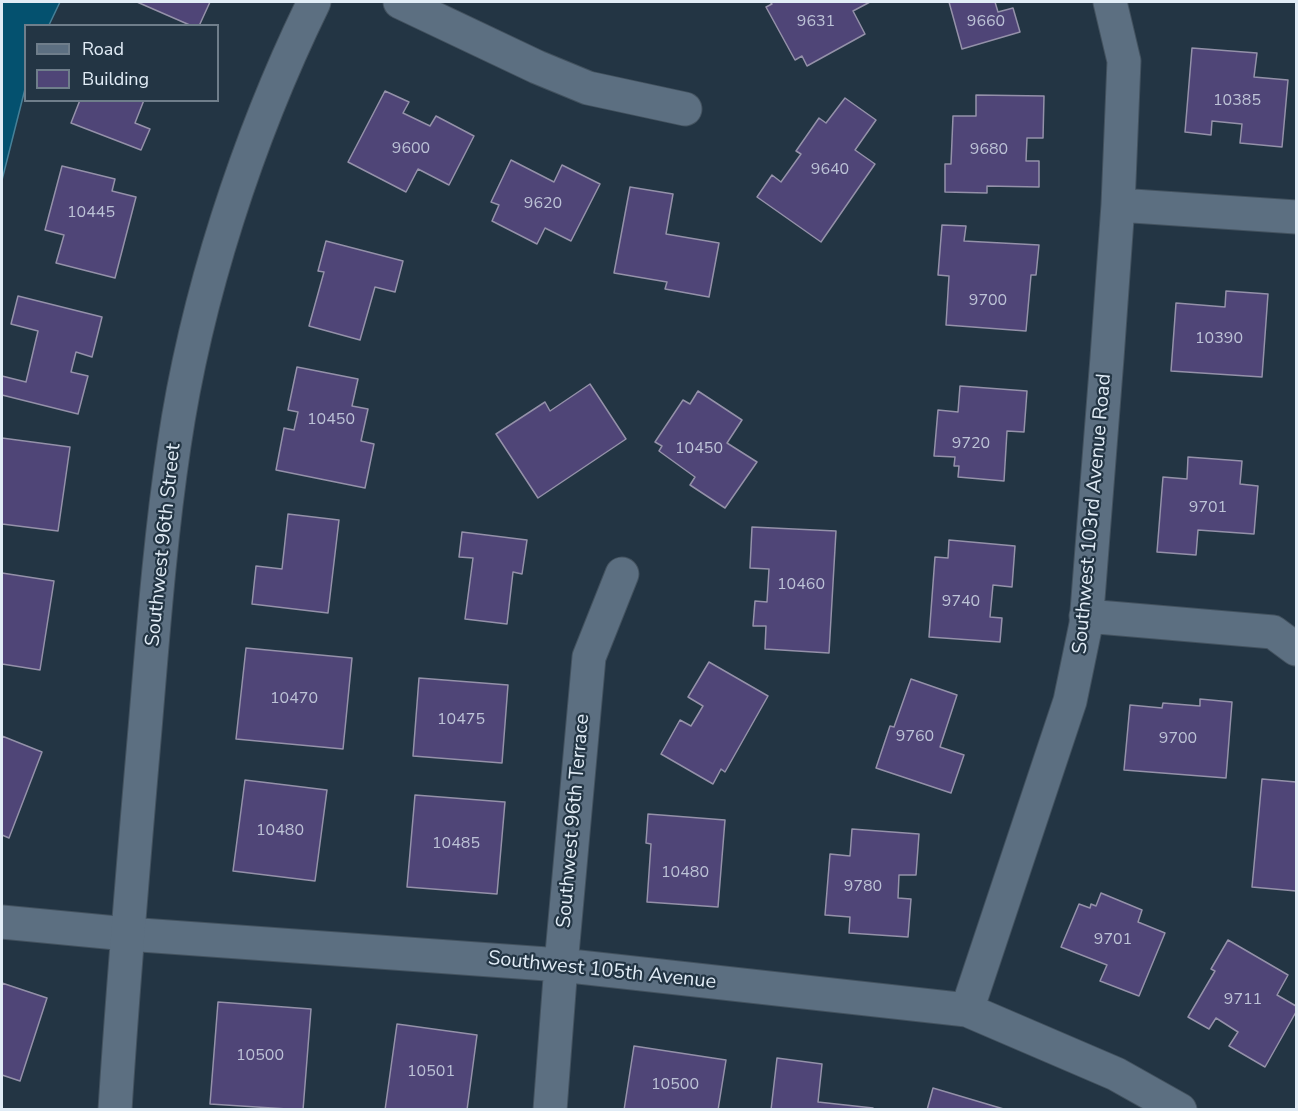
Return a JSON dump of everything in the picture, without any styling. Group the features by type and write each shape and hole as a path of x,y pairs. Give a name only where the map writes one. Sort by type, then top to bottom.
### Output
{"street":[{"name":"Southwest 96th Street","path":"115,1110 127,934 162,540 174,443 204,303 244,172 270,99 314,2"},
{"path":"400,2 537,67 588,88 686,109"},
{"name":"Southwest 103rd Avenue Road","path":"967,1010 1070,700 1086,616 1118,205 1124,62 1110,2"},
{"path":"1118,205 1296,217"},
{"name":"Southwest 96th Terrace","path":"550,1110 589,657 622,574"},
{"path":"1086,616 1273,632 1296,648"},
{"name":"Southwest 105th Avenue","path":"2,922 127,934 561,965 967,1010 1116,1074 1180,1110"}],"water":[{"path":"2,2 60,2 49,24 24,24 24,93 2,180"}],"building":[{"path":"137,2 210,2 200,24 187,24"},
{"path":"770,2 870,2 853,11 865,34 807,66 802,56 795,60 766,7 772,4"},
{"path":"949,2 995,2 998,12 1013,8 1020,32 962,49"},
{"path":"1192,48 1257,53 1254,77 1288,80 1282,147 1240,143 1242,124 1212,121 1211,135 1185,132"},
{"path":"385,91 409,102 403,113 430,126 436,116 474,136 449,185 418,169 406,192 348,162"},
{"path":"976,95 1044,96 1043,138 1027,138 1026,161 1039,161 1039,187 987,186 987,193 945,192 945,164 951,164 953,116 976,116"},
{"path":"845,98 876,120 855,150 875,164 821,242 757,197 772,175 781,182 801,154 796,151 819,118 826,123"},
{"path":"79,102 143,102 135,123 150,129 141,150 71,123"},
{"path":"511,160 554,182 562,165 600,184 571,241 545,228 537,244 492,221 499,205 491,202"},
{"path":"62,166 115,179 112,191 136,197 115,278 56,263 64,235 45,230"},
{"path":"630,187 673,194 666,234 719,243 709,297 665,289 667,282 614,273"},
{"path":"942,225 966,226 964,241 1039,245 1036,275 1031,275 1026,331 946,325 949,276 938,275"},
{"path":"326,241 403,261 395,292 375,287 360,340 309,326 324,272 318,271"},
{"path":"1226,291 1268,294 1262,377 1171,371 1176,303 1225,307"},
{"path":"18,296 102,317 92,357 76,352 71,372 88,376 78,414 2,395 2,376 26,382 38,331 11,324"},
{"path":"297,367 358,379 352,406 368,409 361,441 374,444 365,488 276,470 284,428 294,430 298,412 288,410"},
{"path":"590,384 626,439 538,498 496,434 545,402 550,411"},
{"path":"960,386 1027,391 1024,432 1007,431 1004,481 958,477 959,466 954,466 955,457 934,456 938,410 958,412"},
{"path":"698,391 742,420 727,443 757,462 725,508 690,485 695,477 659,451 662,446 655,442 683,400 690,404"},
{"path":"2,438 70,447 58,531 2,524"},
{"path":"1188,457 1242,461 1240,484 1258,486 1254,534 1198,530 1196,555 1157,552 1163,477 1187,479"},
{"path":"288,514 339,520 328,613 252,604 256,566 282,569"},
{"path":"752,527 836,531 829,653 765,649 766,626 753,626 755,601 767,602 769,569 750,568"},
{"path":"462,532 527,540 522,574 513,572 507,624 465,619 473,558 459,557"},
{"path":"949,540 1015,546 1012,587 993,585 990,617 1002,618 1000,642 929,637 935,557 948,558"},
{"path":"2,573 54,581 40,670 2,664"},
{"path":"246,648 352,658 343,749 236,739"},
{"path":"709,662 768,696 725,772 721,769 713,784 661,754 680,720 691,726 703,706 688,697"},
{"path":"419,678 508,685 502,763 413,756"},
{"path":"911,679 957,695 940,747 964,755 951,793 876,768 890,726 894,727"},
{"path":"1200,699 1232,702 1226,778 1124,770 1130,705 1162,708 1163,703 1200,706"},
{"path":"2,736 42,752 9,838 2,835"},
{"path":"1262,779 1296,782 1296,891 1252,887"},
{"path":"245,780 327,790 315,881 233,871"},
{"path":"415,795 505,802 497,894 407,887"},
{"path":"648,814 725,820 718,907 647,902 651,844 646,843"},
{"path":"852,829 919,834 916,875 899,875 898,898 911,899 908,937 849,933 850,917 825,915 830,854 850,856"},
{"path":"1101,893 1142,910 1138,922 1165,933 1139,996 1100,981 1107,965 1061,947 1079,904 1090,908 1091,904 1096,906"},
{"path":"1228,940 1288,975 1277,995 1296,1006 1296,1012 1265,1067 1229,1046 1238,1032 1216,1018 1209,1029 1188,1017 1215,971 1211,969"},
{"path":"2,983 47,998 20,1081 2,1075"},
{"path":"218,1002 311,1009 303,1110 210,1104"},
{"path":"397,1024 477,1035 467,1110 385,1110"},
{"path":"634,1046 726,1060 718,1110 624,1110"},
{"path":"777,1058 822,1064 818,1102 873,1108 873,1110 771,1110"},
{"path":"933,1088 1007,1110 927,1110"}]}
